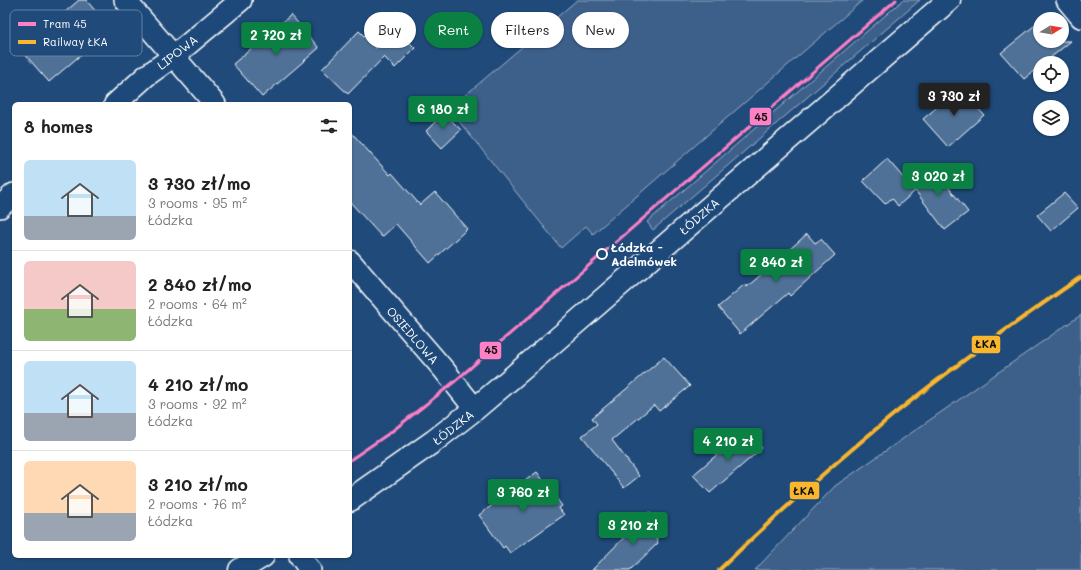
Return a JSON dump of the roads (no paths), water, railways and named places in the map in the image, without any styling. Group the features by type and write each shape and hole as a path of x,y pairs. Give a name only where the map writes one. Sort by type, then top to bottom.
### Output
{"main road":[{"name":"ŁÓDZKA","path":"352,499 434,441 475,409 949,0"},
{"path":"240,570 260,558"}],"street":[{"path":"125,0 134,10"},
{"name":"LIPOWA","path":"117,102 146,76 174,56 241,0"},
{"path":"1067,0 1081,17"},
{"path":"142,19 213,102"},
{"path":"0,207 12,196"},
{"name":"OSIEDLOWA","path":"352,263 449,376 475,409"},
{"path":"301,558 310,570"}],"tram line":[{"name":"45","path":"352,459 391,432 454,382 896,0"}],"rail line":[{"name":"ŁKA","path":"719,570 804,491 893,415 986,344 1081,277"}],"place":[{"name":"Łódzka - Adelmówek","path":"602,254"}]}
